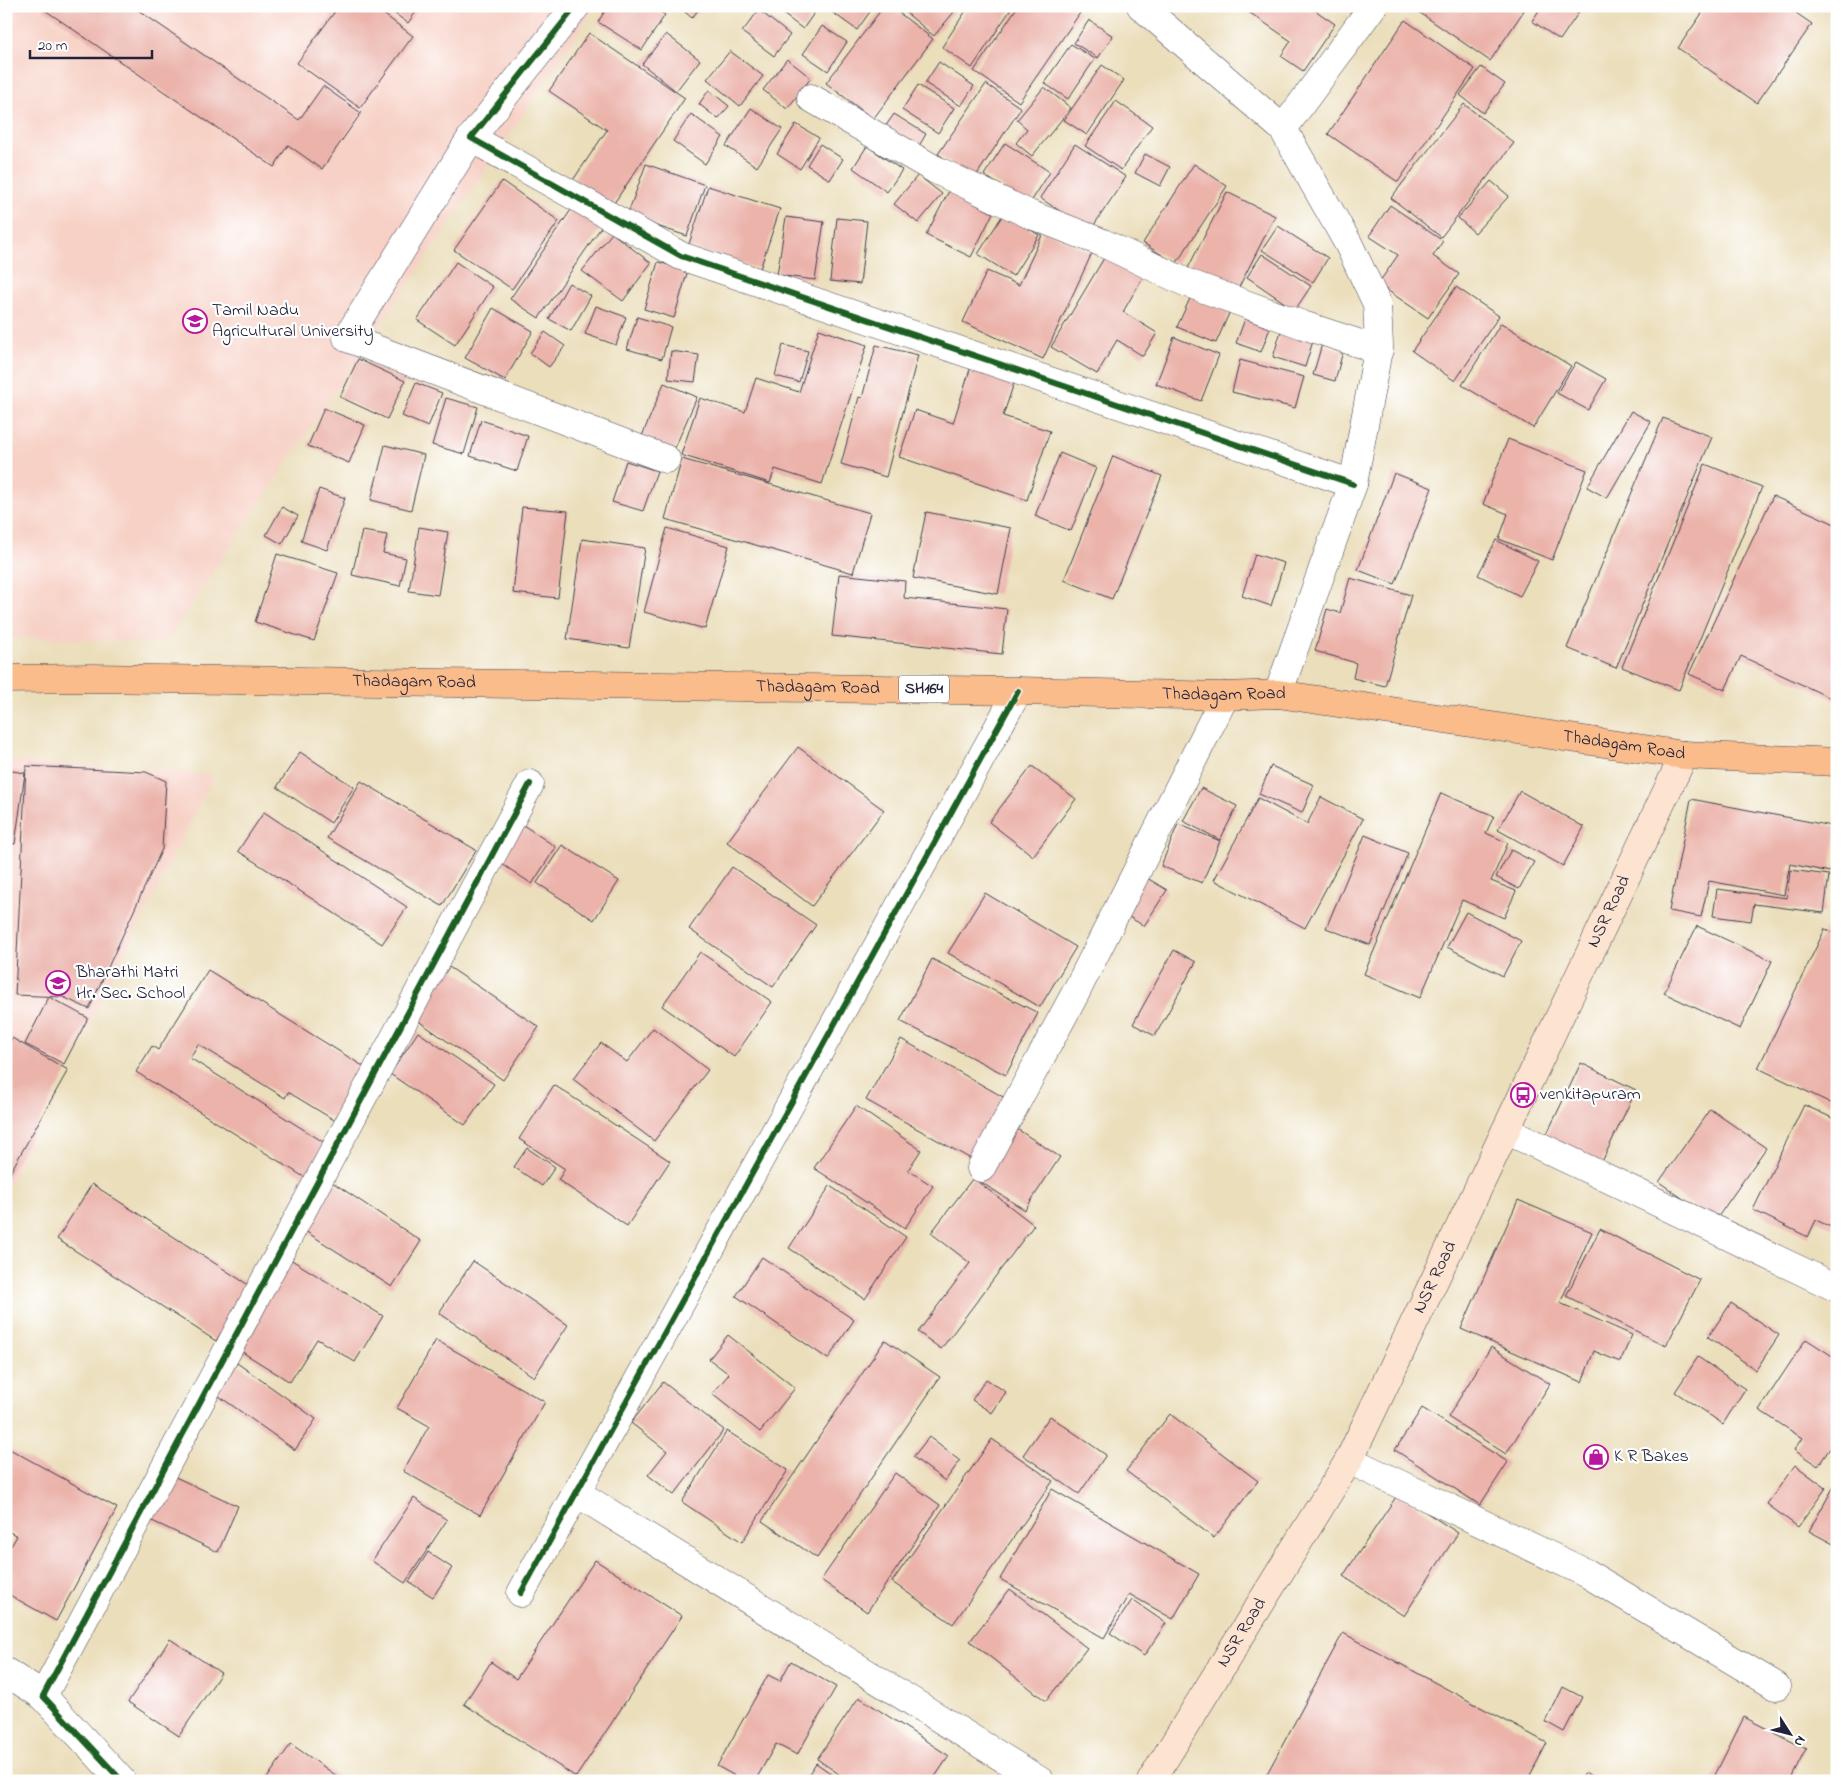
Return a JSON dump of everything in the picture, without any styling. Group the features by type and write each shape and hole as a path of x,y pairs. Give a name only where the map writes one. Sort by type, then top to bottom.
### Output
{"main road":[{"name":"Thadagam Road","path":"6,679 92,678 1018,691 1225,696 1278,694 1684,755 1837,762"},
{"name":"NSR Road","path":"1151,1781 1348,1460 1684,755"}],"street":[{"path":"576,6 471,138 347,338 666,459"},
{"path":"1141,6 1283,129 1349,245 1377,304 1379,350 1353,484 1278,694"},
{"path":"1283,129 1373,6"},
{"path":"812,98 934,169 1029,214 1103,243 1185,282 1303,326 1379,350"},
{"path":"471,138 681,256 1353,484"},
{"path":"521,1593 1018,691"},
{"path":"981,1168 1075,994 1225,696"},
{"path":"44,1696 530,784"},
{"path":"1506,1130 1837,1288"},
{"path":"1348,1460 1586,1573 1776,1686"},
{"path":"577,1493 1040,1781"},
{"path":"6,1672 44,1696 122,1781"}],"shaded area":[{"name":"Tamil Nadu Agricultural University","path":"6,6 596,6 165,643 6,637"},
{"name":"Bharathi Matri Hr. Sec. School","path":"6,760 214,775 6,1191"}],"building":[{"path":"39,6 132,6 299,120 323,86 361,113 322,169 288,145 274,167"},
{"path":"339,6 373,6 413,36 360,108 297,63"},
{"path":"384,6 420,6 408,23"},
{"path":"608,6 652,6 665,15 642,50 598,22"},
{"path":"678,6 701,6 692,18"},
{"path":"782,6 819,6 803,29 779,11"},
{"path":"832,6 874,6 857,30 829,10"},
{"path":"884,6 890,6 933,39 873,119 826,83"},
{"path":"898,6 959,6 934,36"},
{"path":"969,6 1013,6 972,68 942,47"},
{"path":"1018,6 1070,6 1080,13 1019,102 974,71"},
{"path":"1240,6 1309,6 1335,24 1303,71 1281,56 1291,41"},
{"path":"1410,6 1527,6 1490,61"},
{"path":"1542,6 1583,6 1560,40 1532,21"},
{"path":"1707,6 1786,6 1812,24 1757,103 1678,48"},
{"path":"759,10 790,35 774,56 742,32"},
{"path":"1089,20 1113,36 1098,58 1074,43"},
{"path":"1405,20 1475,69 1398,182 1328,134"},
{"path":"822,26 847,42 828,71 803,54"},
{"path":"589,33 685,98 610,209 571,183 607,130 549,91"},
{"path":"666,34 700,60 676,91 642,64"},
{"path":"1071,44 1095,59 1068,99 1044,83"},
{"path":"730,51 763,76 740,106 707,79"},
{"path":"787,59 811,78 787,109 763,90"},
{"path":"939,62 974,86 961,106 925,83"},
{"path":"1102,65 1124,80 1087,135 1064,120"},
{"path":"1481,67 1505,84 1483,113 1460,95"},
{"path":"986,84 1021,108 974,179 938,154"},
{"path":"918,85 954,108 938,133 902,110"},
{"path":"1044,87 1071,108 1032,156 1016,143 1027,129 1017,120"},
{"path":"709,90 729,106 718,119 699,104"},
{"path":"1116,101 1152,126 1121,170 1085,146"},
{"path":"1464,104 1514,143 1441,237 1391,198"},
{"path":"751,108 782,129 757,167 726,146"},
{"path":"691,114 723,137 705,164 673,141"},
{"path":"894,114 926,134 916,151 883,130"},
{"path":"796,124 819,138 800,169 777,154"},
{"path":"1005,143 1050,172 1029,205 984,175"},
{"path":"820,144 843,159 830,180 807,165"},
{"path":"1075,144 1126,177 1090,231 1040,198"},
{"path":"867,146 902,170 887,192 853,168"},
{"path":"1145,154 1170,167 1160,186 1135,173"},
{"path":"646,164 705,185 687,236 627,216"},
{"path":"1194,164 1227,186 1176,264 1143,243"},
{"path":"918,175 942,194 918,223 894,204"},
{"path":"502,181 559,221 512,289 454,250"},
{"path":"1491,181 1509,196 1475,233 1458,218"},
{"path":"708,186 780,209 760,269 688,247"},
{"path":"949,191 993,213 971,257 926,235"},
{"path":"1227,192 1275,216 1236,293 1188,268"},
{"path":"1390,205 1443,241 1433,256 1459,274 1428,318 1378,284 1398,255 1369,236"},
{"path":"573,207 602,226 539,318 510,299"},
{"path":"1004,213 1039,235 1013,276 978,254"},
{"path":"786,217 824,222 815,280 777,275"},
{"path":"837,218 867,221 860,284 830,281"},
{"path":"1278,226 1328,258 1313,282 1262,250"},
{"path":"1044,231 1092,253 1043,359 963,322 987,271 1019,285"},
{"path":"612,233 651,263 623,301 582,271"},
{"path":"1107,253 1144,275 1123,312 1157,333 1143,356 1117,340 1097,374 1051,347"},
{"path":"1262,254 1311,286 1295,310 1247,277"},
{"path":"456,262 493,287 455,345 417,320"},
{"path":"658,262 688,270 674,318 644,309"},
{"path":"569,283 591,296 571,331 549,319"},
{"path":"1456,287 1499,316 1455,381 1412,351"},
{"path":"1192,294 1230,311 1216,343 1177,327"},
{"path":"596,306 626,317 616,345 585,334"},
{"path":"493,308 533,331 505,380 465,358"},
{"path":"637,317 671,327 662,359 627,349"},
{"path":"1245,319 1270,328 1261,352 1236,343"},
{"path":"1501,323 1571,366 1533,428 1462,385"},
{"path":"819,329 867,345 822,484 775,469 770,483 681,455 700,398 745,412 756,378 799,392"},
{"path":"1281,331 1313,341 1305,367 1273,357"},
{"path":"545,332 565,346 549,367 530,353"},
{"path":"1174,337 1219,355 1201,401 1156,384"},
{"path":"1322,344 1343,351 1335,381 1313,375"},
{"path":"783,345 808,351 799,382 775,376"},
{"path":"876,345 918,355 886,477 841,464 859,397 862,398"},
{"path":"671,351 699,355 695,382 668,379"},
{"path":"358,359 405,381 387,419 340,397"},
{"path":"1240,360 1304,377 1295,408 1232,392"},
{"path":"1576,362 1606,379 1588,410 1557,393"},
{"path":"972,363 1016,377 1003,416 1050,431 1027,500 899,457 915,410 953,423"},
{"path":"416,383 442,393 428,427 402,416"},
{"path":"664,383 697,397 674,450 642,436"},
{"path":"446,398 478,407 464,454 432,445"},
{"path":"324,408 365,425 349,463 308,446"},
{"path":"1631,411 1651,422 1607,498 1587,487"},
{"path":"1663,418 1712,437 1616,668 1567,648"},
{"path":"481,420 528,436 517,471 470,456"},
{"path":"1508,439 1587,470 1552,560 1499,539 1508,514 1483,504"},
{"path":"385,445 424,455 411,510 371,500"},
{"path":"1060,453 1096,468 1071,531 1035,516"},
{"path":"1113,456 1162,476 1112,599 1064,580"},
{"path":"682,459 870,513 853,573 665,519"},
{"path":"626,461 657,471 643,511 612,502"},
{"path":"1705,464 1762,487 1679,690 1622,667"},
{"path":"1394,473 1432,488 1395,584 1358,570"},
{"path":"319,489 345,498 327,550 301,541"},
{"path":"1773,496 1837,525 1837,701 1741,656 1725,690 1689,674"},
{"path":"282,507 298,516 282,544 266,535"},
{"path":"522,507 568,511 558,598 513,593"},
{"path":"926,512 1011,528 998,594 913,578"},
{"path":"419,527 448,532 438,595 409,591"},
{"path":"667,528 729,546 705,629 644,612"},
{"path":"362,531 387,535 383,553 406,558 400,586 352,575"},
{"path":"582,539 645,548 629,648 567,639"},
{"path":"1496,540 1538,561 1520,596 1478,575"},
{"path":"277,554 338,573 314,641 255,622"},
{"path":"1255,554 1284,563 1271,606 1242,596"},
{"path":"839,574 905,581 904,598 1007,609 1002,654 832,636"},
{"path":"1350,578 1411,595 1385,686 1353,678 1356,663 1315,651 1327,609 1340,613"},
{"path":"798,747 884,810 812,906 727,842"},
{"path":"300,752 354,787 331,823 277,787"},
{"name":"Bharathi Matri Hr. Sec. School","path":"26,766 146,772 166,781 162,849 89,1009 63,997 15,995"},
{"path":"1032,766 1076,799 1033,856 989,822"},
{"path":"1271,766 1314,785 1302,813 1259,794"},
{"path":"6,770 25,773 15,844 6,843"},
{"path":"361,781 476,850 442,906 327,838"},
{"path":"1201,788 1237,806 1220,840 1183,821"},
{"path":"1520,791 1584,827 1563,866 1498,830"},
{"path":"1441,793 1494,816 1486,833 1508,843 1491,881 1516,891 1504,918 1462,900 1420,998 1364,974"},
{"path":"1321,797 1363,819 1305,928 1214,880 1258,798 1307,824"},
{"path":"1691,799 1837,827 1830,872 1790,864 1784,895 1709,881 1701,917 1669,911"},
{"path":"264,812 407,907 382,944 238,851"},
{"path":"1178,824 1220,841 1202,883 1161,866"},
{"path":"523,825 556,847 532,884 499,862"},
{"path":"1365,835 1408,853 1370,945 1326,928"},
{"path":"562,845 619,881 594,920 537,883"},
{"path":"1511,850 1534,862 1519,889 1496,877"},
{"path":"732,867 816,925 773,987 689,929"},
{"path":"1790,870 1829,875 1824,913 1754,904 1751,921 1713,916 1717,889 1787,898"},
{"path":"1142,875 1167,890 1144,926 1119,911"},
{"path":"985,893 1076,947 1040,1007 948,953"},
{"path":"1466,912 1521,941 1503,976 1447,947"},
{"path":"1697,926 1772,961 1740,1029 1664,993"},
{"path":"1825,929 1837,935 1837,1106 1758,1068"},
{"path":"1174,950 1196,962 1155,1036 1133,1024"},
{"path":"700,952 772,1002 734,1057 662,1006"},
{"path":"932,959 1038,1013 1006,1075 900,1021"},
{"path":"449,967 539,1027 503,1080 414,1018"},
{"path":"208,970 371,1071 339,1123 288,1092 285,1098 198,1044 190,1058 325,1143 304,1177 136,1072 152,1046 158,1050"},
{"path":"49,997 88,1018 64,1064 25,1044"},
{"path":"653,1028 708,1070 654,1141 573,1079 601,1043 627,1062"},
{"path":"418,1032 494,1084 465,1125 390,1074"},
{"path":"12,1038 68,1070 6,1180 6,1049"},
{"path":"901,1039 1005,1098 971,1159 866,1100"},
{"path":"1581,1063 1636,1090 1599,1168 1543,1142"},
{"path":"554,1085 670,1161 627,1226 558,1180 565,1169 519,1139"},
{"path":"1804,1105 1837,1120 1837,1230 1816,1220 1808,1237 1753,1210"},
{"path":"856,1106 921,1150 908,1170 933,1186 905,1228 814,1168"},
{"path":"1710,1109 1766,1148 1715,1221 1659,1182"},
{"path":"1011,1125 1060,1157 1025,1210 976,1179"},
{"path":"527,1148 555,1167 542,1186 514,1167"},
{"path":"973,1178 1034,1225 941,1349 918,1332 970,1263 931,1233"},
{"path":"332,1182 421,1241 392,1287 302,1229"},
{"path":"92,1184 250,1286 216,1341 57,1239"},
{"path":"830,1186 906,1237 865,1299 789,1248"},
{"path":"1518,1200 1592,1232 1560,1303 1632,1335 1620,1362 1594,1351 1582,1382 1461,1329"},
{"path":"1600,1229 1700,1280 1666,1346 1566,1296"},
{"path":"762,1257 854,1320 828,1359 736,1296"},
{"path":"290,1259 383,1316 355,1362 317,1339 290,1382 236,1348"},
{"path":"473,1261 568,1325 534,1377 439,1313"},
{"path":"1731,1303 1779,1335 1756,1370 1708,1337"},
{"path":"728,1335 795,1388 760,1432 712,1394 729,1374 709,1359"},
{"path":"1806,1339 1837,1359 1837,1438 1818,1466 1794,1450 1802,1438 1759,1410"},
{"path":"436,1340 545,1402 480,1515 403,1471 429,1426 397,1408"},
{"path":"885,1340 940,1377 817,1558 762,1521"},
{"path":"1491,1347 1550,1384 1506,1454 1448,1417"},
{"path":"1698,1357 1745,1389 1723,1424 1675,1392"},
{"path":"237,1363 316,1419 295,1450 216,1394"},
{"path":"986,1379 1006,1392 992,1413 972,1400"},
{"path":"663,1382 724,1430 674,1495 648,1475 667,1451 631,1423"},
{"path":"1422,1408 1508,1462 1480,1505 1395,1450"},
{"path":"1170,1414 1258,1481 1214,1538 1126,1471"},
{"path":"1050,1416 1106,1455 1079,1494 1023,1455"},
{"path":"727,1431 788,1470 742,1542 682,1502"},
{"path":"929,1437 960,1461 945,1481 913,1457"},
{"path":"992,1439 1053,1481 953,1624 892,1582"},
{"path":"6,1447 117,1508 56,1621 6,1593 6,1544 11,1546 17,1536 6,1530"},
{"path":"1795,1465 1826,1488 1798,1527 1767,1504"},
{"path":"895,1473 940,1505 867,1612 821,1580"},
{"path":"171,1475 238,1506 218,1552 150,1520"},
{"path":"1837,1481 1837,1546 1809,1531"},
{"path":"1052,1489 1199,1574 1173,1619 1129,1594 1104,1638 1000,1579"},
{"path":"1398,1494 1458,1533 1404,1616 1343,1576"},
{"path":"414,1498 447,1520 405,1583 372,1561"},
{"path":"428,1552 452,1568 433,1597 409,1582"},
{"path":"595,1560 682,1616 576,1777 464,1704 491,1662 516,1679"},
{"path":"1010,1589 1087,1648 1046,1701 970,1641"},
{"path":"1132,1600 1166,1623 1144,1656 1110,1633"},
{"path":"1343,1633 1547,1743 1527,1781 1433,1781 1428,1778 1426,1781 1263,1781"},
{"path":"170,1639 221,1673 179,1736 128,1702"},
{"path":"791,1661 836,1687 797,1755 776,1744 755,1781 744,1781 717,1766 768,1675 780,1681"},
{"path":"1563,1687 1582,1697 1564,1732 1546,1722"},
{"path":"859,1697 949,1756 932,1781 849,1781 817,1759"},
{"path":"1744,1717 1806,1749 1792,1777 1798,1781 1712,1781"},
{"path":"291,1744 344,1781 265,1781"},
{"path":"816,1763 842,1781 804,1781"},
{"path":"1585,1772 1598,1781 1579,1781"}],"cycle path":[{"path":"576,6 471,138 681,256 1353,484"},
{"path":"521,1593 1018,691"},
{"path":"122,1781 43,1696 530,784"}],"place":[{"name":"Tamil Nadu Agricultural University","path":"195,321"},
{"name":"Bharathi Matri Hr. Sec. School","path":"58,983"},
{"name":"venkitapuram","path":"1523,1095"},
{"name":"K R Bakes","path":"1596,1457"}]}
